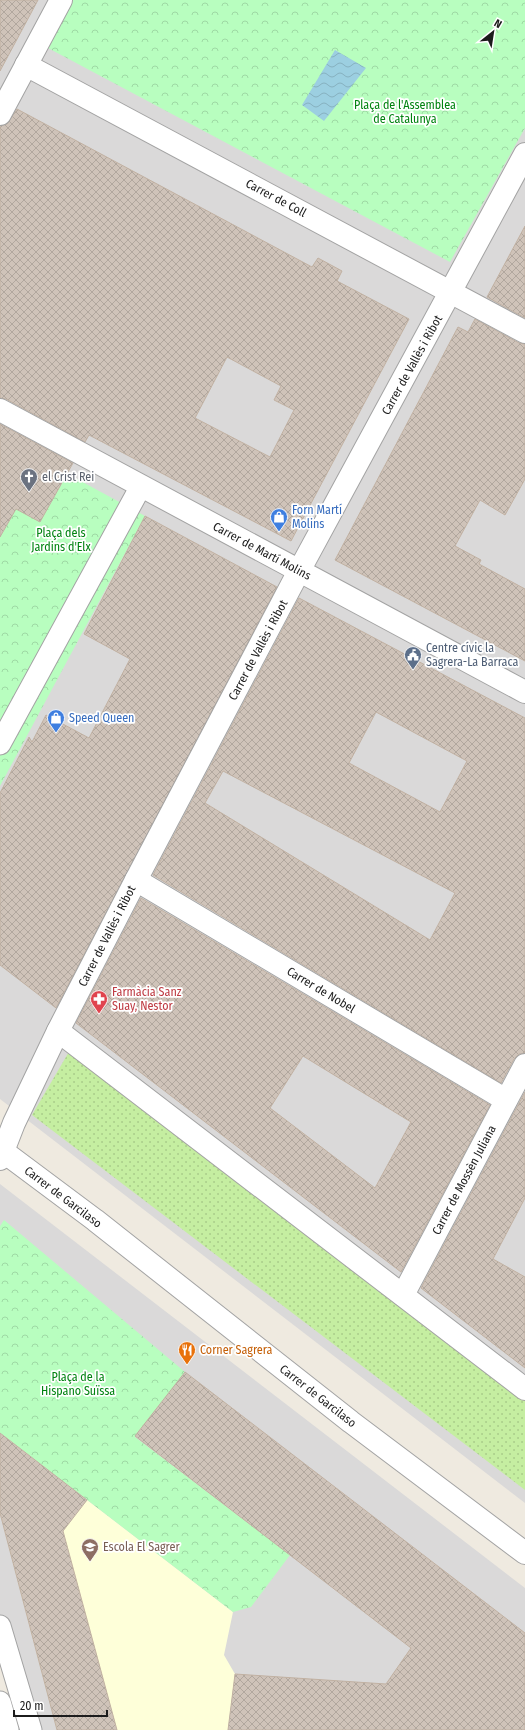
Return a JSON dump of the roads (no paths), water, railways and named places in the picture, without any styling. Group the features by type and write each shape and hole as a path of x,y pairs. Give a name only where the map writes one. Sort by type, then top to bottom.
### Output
{"street":[{"path":"0,114 60,0"},
{"name":"Carrer de Coll","path":"26,65 525,332"},
{"name":"Carrer de Vallès i Ribot","path":"1,1153 58,1031 136,880 299,571 452,292 525,154"},
{"name":"Carrer de Martí Molins","path":"0,410 525,692"},
{"path":"0,744 141,486"},
{"name":"Carrer de Nobel","path":"136,880 506,1100"},
{"path":"58,1031 525,1389"},
{"name":"Carrer de Mossèn Juliana","path":"403,1295 525,1065"},
{"name":"Carrer de Garcilaso","path":"1,1153 101,1225 351,1422 525,1553"},
{"path":"0,1626 31,1730"},
{"path":"0,1702 8,1730"}],"water":[{"path":"335,50 366,68 324,121 302,105"}],"place":[{"name":"el Crist Rei","path":"29,492"},
{"name":"Forn Martí Molins","path":"279,532"},
{"name":"Centre cívic la Sagrera-La Barraca","path":"413,670"},
{"name":"Speed Queen","path":"56,733"},
{"name":"Farmàcia Sanz Suay, Nestor","path":"99,1014"},
{"name":"Corner Sagrera","path":"187,1365"},
{"name":"Escola El Sagrer","path":"90,1562"}],"park label":[{"name":"Plaça de l'Assemblea de Catalunya","path":"405,112"},
{"name":"Plaça dels Jardins d'Elx","path":"61,540"},
{"name":"Plaça de la Hispano Suïssa","path":"78,1384"}]}
